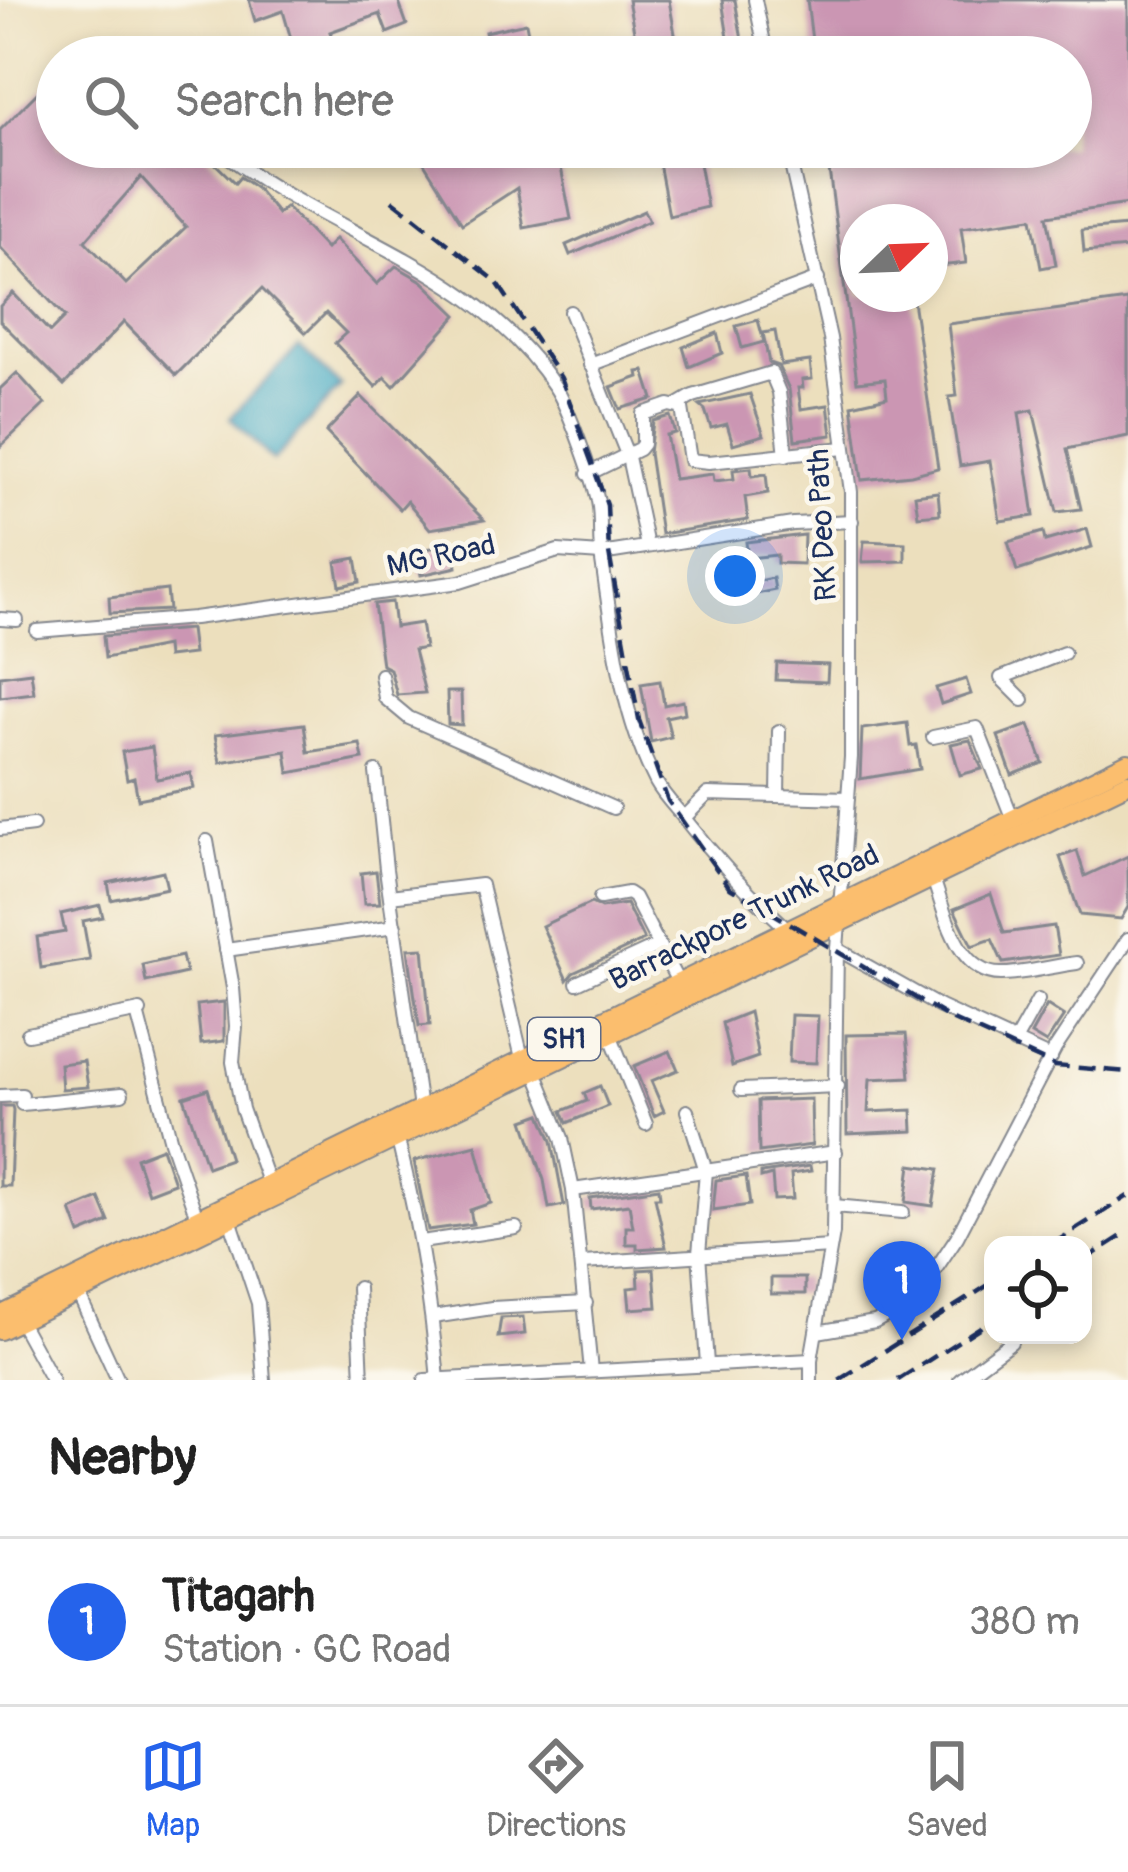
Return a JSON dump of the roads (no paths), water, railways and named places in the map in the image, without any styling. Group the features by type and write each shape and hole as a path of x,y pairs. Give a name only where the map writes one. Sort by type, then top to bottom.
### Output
{"main road":[{"name":"Barrackpore Trunk Road","path":"0,1330 11,1315 420,1109 610,1034 929,868 1012,817 1128,763"},
{"name":"Barrackpore Trunk Road","path":"929,868 1128,783"},
{"name":"Barrackpore Trunk Road","path":"11,1315 78,1293 397,1136 679,984 790,931 838,916"}],"street":[{"path":"755,0 763,36"},
{"path":"242,168 325,219 384,244 459,290 517,340 558,390 598,503 601,554 627,707 657,784 731,878 790,931"},
{"name":"RK Deo Path","path":"792,168 830,338 852,520 848,798 837,949 834,1206 812,1380"},
{"path":"590,365 818,279"},
{"path":"570,312 628,457 647,546"},
{"path":"588,474 628,457 643,444 643,414 771,373 779,392 787,455"},
{"path":"676,406 682,408 690,460 844,448"},
{"name":"MG Road","path":"37,631 194,618 460,582 558,551 601,554 793,524 852,520"},
{"path":"0,619 17,620"},
{"path":"1023,700 1001,678 1064,653"},
{"path":"381,675 385,698 409,718 613,808"},
{"path":"933,737 977,728 1012,817"},
{"path":"778,731 778,796"},
{"path":"376,772 420,1109"},
{"path":"684,818 708,794 848,798"},
{"path":"0,829 33,825"},
{"path":"207,841 236,1026 232,1062 242,1109 269,1185"},
{"path":"929,868 960,951 986,971 1001,974 1077,963"},
{"path":"390,896 482,885 528,1064 562,1138 583,1262 591,1371"},
{"path":"600,898 631,895 679,984"},
{"path":"226,950 395,926"},
{"path":"817,1331 875,1322 915,1300 957,1237 1051,1058 1121,960 1128,939"},
{"path":"577,982 659,945"},
{"path":"837,949 1051,1058"},
{"path":"1014,1043 1038,1000"},
{"path":"28,1034 139,1011 171,1142 198,1221"},
{"path":"610,1034 646,1124"},
{"path":"741,1090 838,1086"},
{"path":"0,1096 122,1094"},
{"path":"687,1111 706,1171 699,1254 707,1364"},
{"path":"397,1136 421,1243 437,1380"},
{"path":"573,1190 836,1152"},
{"path":"834,1206 904,1212"},
{"path":"230,1219 258,1303 264,1380"},
{"path":"421,1243 516,1228"},
{"path":"583,1262 830,1247"},
{"path":"358,1288 362,1380"},
{"path":"78,1293 118,1380"},
{"path":"433,1317 586,1303"},
{"path":"11,1315 52,1380"},
{"path":"960,1380 1009,1344"},
{"path":"425,1380 591,1371 685,1373 707,1364 811,1360"}],"water":[{"path":"299,346 341,386 273,461 230,418"}],"railway":[{"path":"392,200 496,281 561,378 607,505 609,553 639,720 668,801 730,888 953,1020 1055,1066 1128,1072"},
{"path":"1065,1236 1128,1196"},
{"path":"1092,1255 1128,1232"},
{"path":"839,1380 984,1288"},
{"path":"898,1380 984,1325"}],"place":[{"name":"Titagarh","path":"902,1340"}]}
